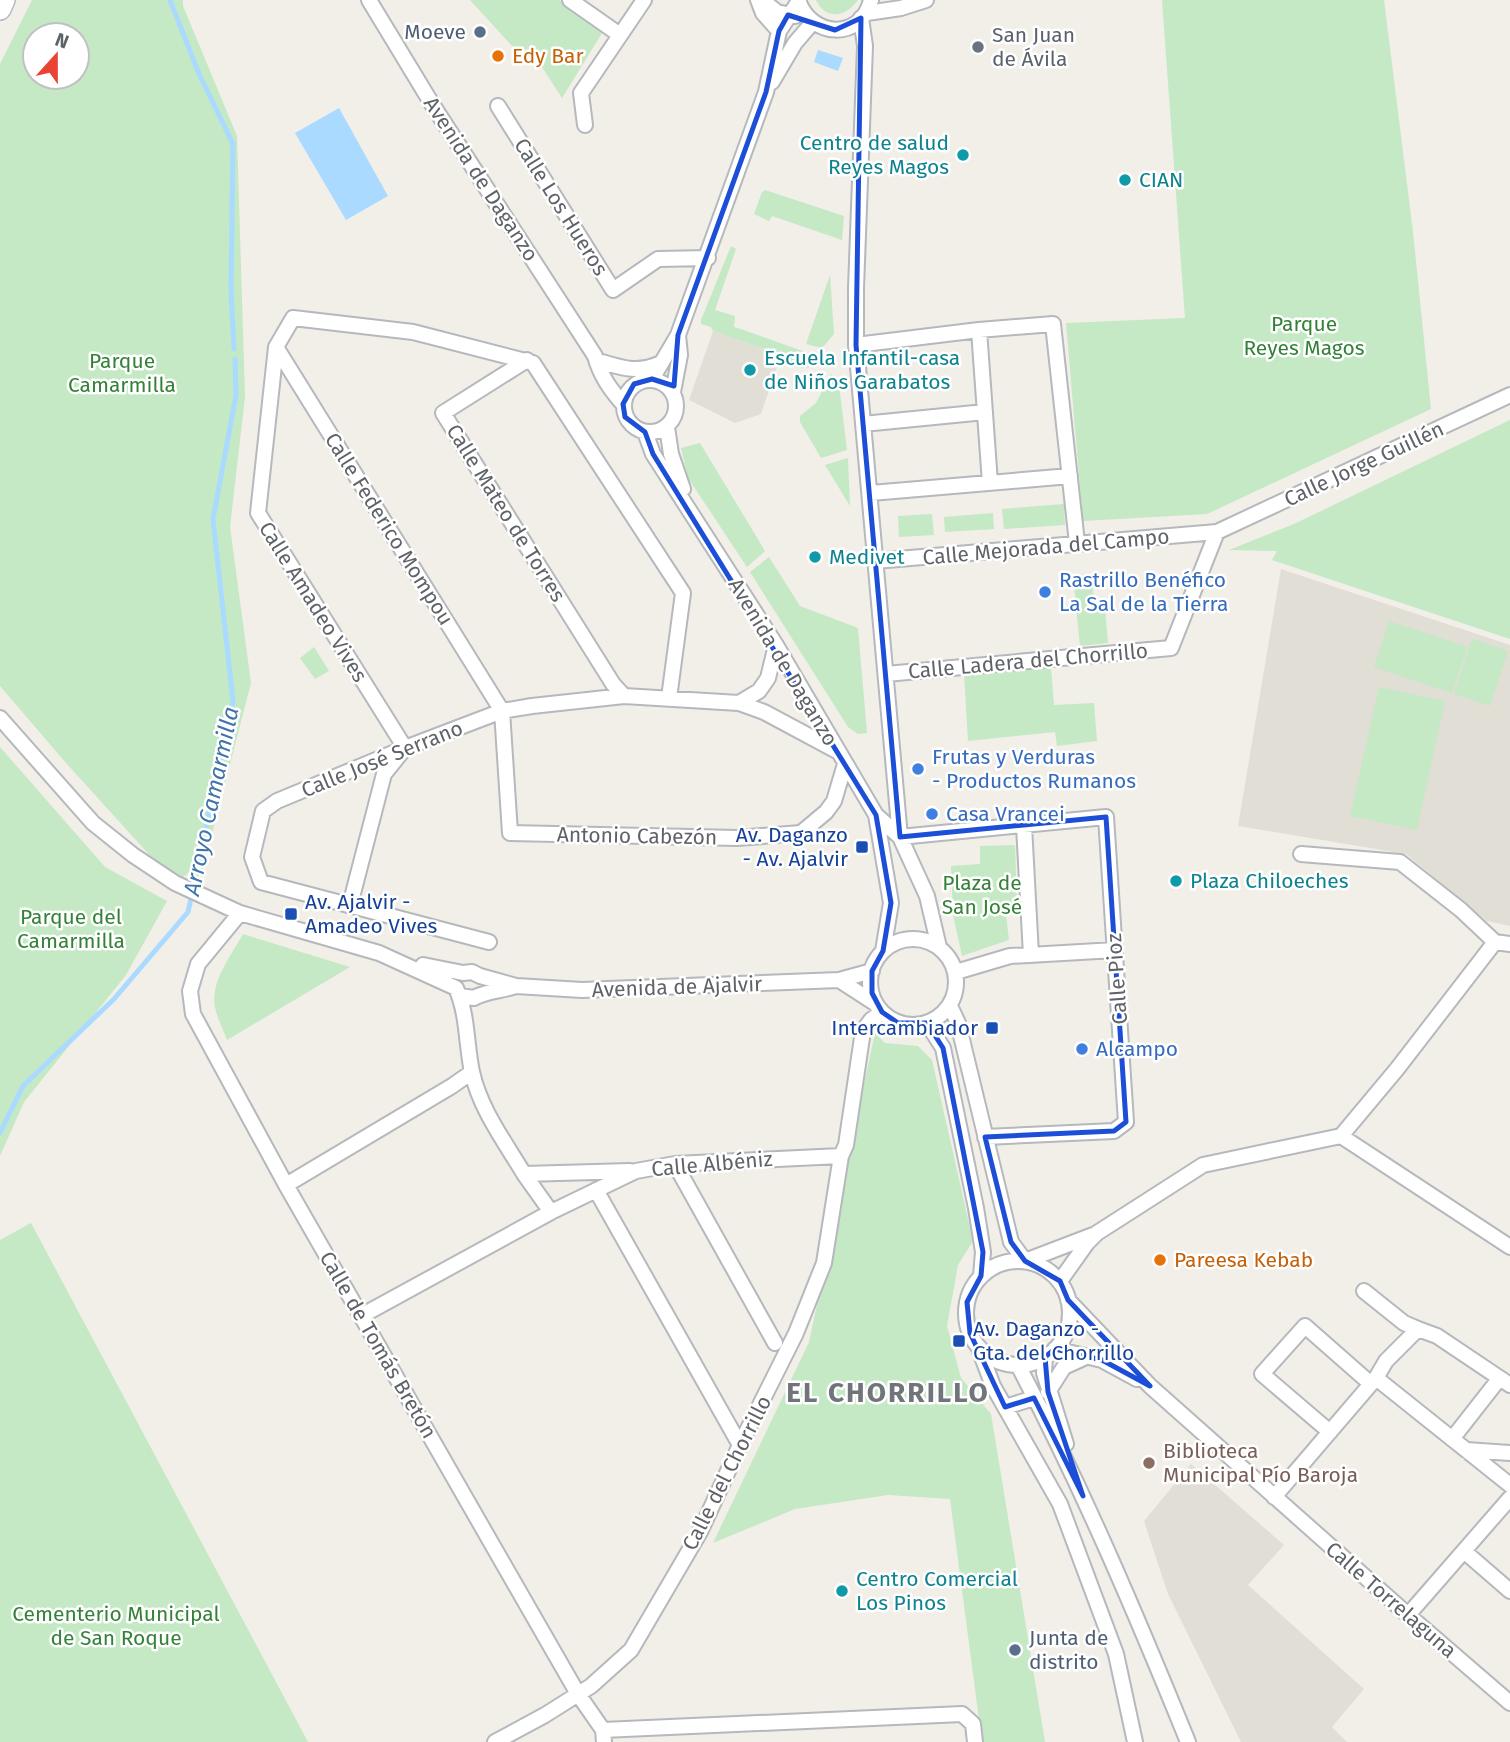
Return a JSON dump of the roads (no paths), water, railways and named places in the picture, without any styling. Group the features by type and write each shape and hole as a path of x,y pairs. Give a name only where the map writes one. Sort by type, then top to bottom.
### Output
{"street":[{"path":"0,9 4,0"},
{"name":"Avenida de Daganzo","path":"369,0 436,110 599,359 618,376 633,377"},
{"path":"570,0 620,35"},
{"path":"585,125 581,93 644,0"},
{"path":"760,0 777,12 835,30 848,28 866,10 901,8 926,0"},
{"path":"760,0 763,13 779,32"},
{"path":"651,379 678,335 708,258 766,92 779,32 799,1 811,21"},
{"path":"866,10 856,345 900,837 1024,826 1031,955"},
{"path":"766,92 811,21"},
{"name":"Calle Los Hueros","path":"498,106 613,290 658,259 708,258"},
{"name":"Calle Amadeo Vives","path":"405,748 258,513 276,347 293,318 413,332 527,360"},
{"path":"856,345 1053,324 1077,543"},
{"path":"979,330 990,483"},
{"path":"663,363 633,377 623,404 625,417 633,427 646,432 655,432 667,426 673,419 677,405 673,392 680,355 678,335"},
{"name":"Calle Federico Mompou","path":"276,347 502,711"},
{"name":"Avenida de Daganzo","path":"599,359 598,369 623,404"},
{"path":"527,360 533,363 682,593 668,698"},
{"name":"Calle Mateo de Torres","path":"527,360 443,413 613,684 624,696"},
{"path":"633,377 663,382 673,392"},
{"name":"Calle Jorge Guillén","path":"1217,532 1510,395"},
{"path":"863,424 985,411"},
{"name":"Avenida de Daganzo","path":"667,426 671,454 690,510"},
{"name":"Avenida de Daganzo","path":"646,432 653,454 776,645 876,815 900,837 927,895 939,947"},
{"path":"870,493 1070,476"},
{"name":"Calle Mejorada del Campo","path":"875,561 1217,532"},
{"name":"Calle Ladera del Chorrillo","path":"886,674 1171,648 1217,532"},
{"path":"739,703 759,691 768,678 776,645"},
{"name":"Calle José Serrano","path":"489,942 261,882 252,857 263,811 277,801 502,711 624,696 739,703 764,712 841,757"},
{"name":"Antonio Cabezón","path":"502,711 510,833 737,838 801,833 818,820 834,801 841,757"},
{"path":"0,718 93,823 133,855 175,883 240,913 400,961 469,999 516,986"},
{"path":"350,905 384,774 405,748"},
{"name":"Avenida de Daganzo","path":"876,815 891,903 883,951"},
{"name":"Calle Pioz","path":"985,1138 1114,1131 1126,1122 1105,817 1024,826"},
{"path":"1301,854 1400,862 1461,909 1495,942 1510,944"},
{"name":"Calle de Tomás Bretón","path":"240,913 198,964 190,991 193,1014 286,1185 603,1736"},
{"path":"839,980 898,1023 927,1023 950,1006 956,992 956,972 947,955 939,947 925,940 910,939 883,951 872,971 870,982 879,1008"},
{"path":"1137,1742 1116,1654 1060,1504 993,1386 978,1346 970,1333 967,1302 973,1288 981,1276 1002,1264 1025,1261 1097,1233 1203,1165 1341,1136 1397,1069 1495,942"},
{"path":"956,972 1010,956 1115,950"},
{"path":"400,961 463,973 472,972 516,986"},
{"name":"Avenida de Ajalvir","path":"516,986 582,990 839,980 872,971"},
{"path":"463,973 457,979 458,992 466,1019 472,1072 479,1095 524,1174 551,1212"},
{"path":"466,1019 484,985 480,976"},
{"path":"950,1006 958,1023 1011,1242 1025,1261 1040,1266 1060,1281 1069,1300 1070,1318 1065,1335 1050,1353 1041,1395"},
{"name":"Calle del Chorrillo","path":"495,1742 592,1686 631,1650 700,1532 796,1333 824,1263 841,1156 846,1145 863,1031 879,1008"},
{"path":"927,1023 943,1048 976,1208 983,1252 981,1276"},
{"path":"286,1185 472,1072"},
{"path":"1341,1136 1510,1247"},
{"name":"Calle Albéniz","path":"361,1316 551,1212 636,1171 675,1164 841,1156"},
{"path":"675,1164 775,1343"},
{"path":"524,1174 636,1171"},
{"path":"596,1190 740,1446"},
{"path":"1060,1281 1097,1233"},
{"path":"1364,1292 1404,1323 1437,1336 1504,1382 1452,1439"},
{"name":"Calle Torrelaguna","path":"1069,1300 1150,1386 1510,1703"},
{"path":"1330,1432 1262,1374 1305,1326 1510,1485"},
{"path":"1274,1497 1373,1381 1386,1361 1418,1329"},
{"path":"978,1346 1004,1363 1018,1365 1050,1353 1102,1360 1150,1386"},
{"path":"1005,1407 1041,1395 1064,1367 1086,1357"},
{"path":"1018,1365 1041,1395 1146,1637 1188,1742"},
{"path":"1466,1450 1510,1453"},
{"path":"1408,1615 1510,1498"},
{"path":"1465,1552 1510,1591"},
{"path":"603,1736 962,1714 973,1724 975,1742"}],"water":[{"path":"818,50 843,58 838,71 814,62"},
{"path":"339,108 388,196 346,220 295,133"}],"waterway":[{"name":"Arroyo Camarmilla","path":"170,0 199,74 233,144 231,290 234,349"},
{"name":"Arroyo Camarmilla","path":"0,1133 23,1086 114,999 188,912 233,701 213,519 236,395 235,359"}],"place":[{"name":"Moeve","path":"480,32"},
{"name":"San Juan de Ávila","path":"978,47"},
{"name":"Edy Bar","path":"498,56"},
{"name":"Centro de salud Reyes Magos","path":"963,155"},
{"name":"CIAN","path":"1125,180"},
{"name":"Escuela Infantil-casa de Niños Garabatos","path":"750,370"},
{"name":"Medivet","path":"815,557"},
{"name":"Rastrillo Benéfico La Sal de la Tierra","path":"1045,592"},
{"name":"Frutas y Verduras - Productos Rumanos","path":"918,769"},
{"name":"Casa Vrancei","path":"932,814"},
{"name":"Av. Daganzo - Av. Ajalvir","path":"862,847"},
{"name":"Plaza Chiloeches","path":"1176,881"},
{"name":"Av. Ajalvir - Amadeo Vives","path":"291,914"},
{"name":"Intercambiador","path":"992,1028"},
{"name":"Alcampo","path":"1082,1049"},
{"name":"Pareesa Kebab","path":"1160,1260"},
{"name":"Av. Daganzo - Gta. del Chorrillo","path":"959,1341"},
{"name":"Biblioteca Municipal Pío Baroja","path":"1149,1463"},
{"name":"Centro Comercial Los Pinos","path":"842,1591"},
{"name":"Junta de distrito","path":"1015,1650"}],"district":[{"name":"EL CHORRILLO","path":"888,1392"}],"park label":[{"name":"Parque Reyes Magos","path":"1304,336"},
{"name":"Parque Camarmilla","path":"122,373"},
{"name":"Plaza de San José","path":"982,895"},
{"name":"Parque del Camarmilla","path":"71,929"},
{"name":"Cementerio Municipal de San Roque","path":"116,1626"}]}
